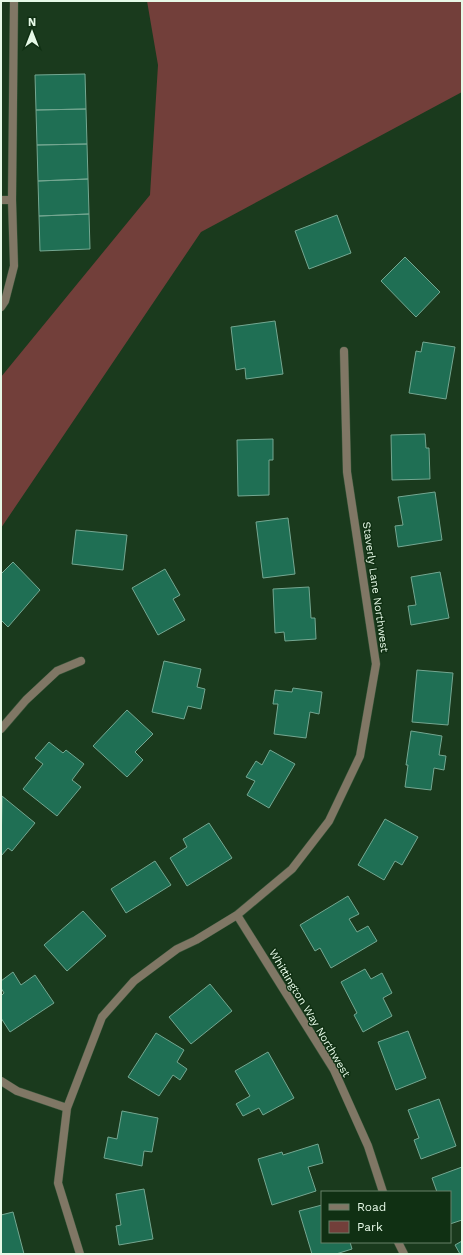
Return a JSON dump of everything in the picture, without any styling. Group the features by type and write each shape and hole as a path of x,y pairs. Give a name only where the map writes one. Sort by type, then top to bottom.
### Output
{"street":[{"path":"1,307 5,301 14,266 12,200 14,1"},
{"path":"1,200 12,200"},
{"name":"Staverly Lane Northwest","path":"80,1254 58,1183 67,1108 102,1017 134,981 177,949 196,940 237,915 292,869 329,821 360,756 376,664 347,472 344,351"},
{"path":"1,729 26,700 57,671 81,662"},
{"name":"Whittington Way Northwest","path":"237,915 334,1070 368,1146 383,1191"},
{"path":"1,1081 17,1092 67,1108"},
{"path":"398,1243 404,1254"}],"green space":[{"path":"147,1 462,1 462,92 201,232 1,528 1,377 150,195 158,65"}],"building":[{"path":"85,74 86,109 36,110 35,75"},
{"path":"86,109 87,144 37,145 36,110"},
{"path":"87,144 88,179 38,181 37,145"},
{"path":"88,179 89,214 39,216 38,181"},
{"path":"89,214 90,249 40,251 39,216"},
{"path":"337,215 351,253 309,269 295,231"},
{"path":"405,257 440,292 416,317 381,281"},
{"path":"275,321 283,374 246,379 245,368 236,370 231,327"},
{"path":"423,342 455,347 446,399 409,393 416,351 421,352"},
{"path":"425,434 426,448 429,448 430,479 392,480 391,435"},
{"path":"273,439 273,460 269,460 269,495 238,496 237,440"},
{"path":"435,492 442,540 398,547 395,526 403,525 398,497"},
{"path":"288,518 295,574 263,578 256,522"},
{"path":"76,530 127,535 123,570 72,564"},
{"path":"13,562 40,590 8,627 1,620 1,574"},
{"path":"165,569 180,595 173,599 185,620 158,635 132,588"},
{"path":"440,572 449,618 411,625 408,606 416,605 411,577"},
{"path":"309,587 311,618 315,618 316,639 285,641 284,632 275,633 273,589"},
{"path":"164,661 201,669 197,687 205,689 201,709 188,706 184,719 152,712"},
{"path":"417,670 453,673 448,725 412,722"},
{"path":"293,688 322,692 319,714 310,712 306,738 274,734 278,704 273,704 275,690 292,692"},
{"path":"127,710 153,734 135,752 143,760 127,777 93,746"},
{"path":"411,731 442,736 439,755 446,756 444,770 434,768 431,790 405,787 408,765 406,765"},
{"path":"49,742 63,753 66,750 84,764 72,780 81,787 57,816 23,789 43,764 35,758"},
{"path":"270,750 295,764 269,808 247,795 255,781 246,777 256,761 262,765"},
{"path":"2,796 35,823 12,851 8,848 1,856"},
{"path":"385,819 418,837 402,865 395,861 384,880 358,865"},
{"path":"209,823 232,858 187,886 170,858 187,847 183,839"},
{"path":"155,861 171,885 126,913 111,889"},
{"path":"348,896 359,914 349,919 357,932 368,926 377,941 331,968 320,948 315,951 300,925"},
{"path":"83,911 106,936 67,971 44,945"},
{"path":"365,969 371,979 382,973 392,993 383,998 392,1016 363,1032 354,1015 357,1013 341,982"},
{"path":"13,972 21,985 35,975 54,1003 10,1032 1,1018 1,996 4,993 1,988 1,981"},
{"path":"210,984 232,1011 191,1044 169,1017"},
{"path":"408,1031 426,1078 396,1090 378,1042"},
{"path":"156,1033 184,1050 177,1062 187,1069 180,1080 173,1075 159,1096 128,1077"},
{"path":"268,1052 294,1098 263,1115 259,1108 243,1116 236,1104 250,1096 235,1071"},
{"path":"439,1099 456,1146 421,1159 414,1140 419,1138 408,1110"},
{"path":"122,1111 158,1118 152,1152 144,1151 142,1166 104,1158 108,1137 117,1139"},
{"path":"318,1144 323,1163 308,1167 316,1191 272,1205 258,1159 282,1152 283,1155"},
{"path":"462,1167 462,1220 451,1224 451,1191 437,1191 432,1178"},
{"path":"144,1189 153,1239 119,1245 116,1226 121,1225 116,1194"},
{"path":"321,1205 321,1243 350,1243 352,1249 336,1254 312,1254 299,1211"},
{"path":"13,1212 24,1254 1,1254 1,1215"},
{"path":"462,1241 462,1254 460,1254 455,1245"}]}
